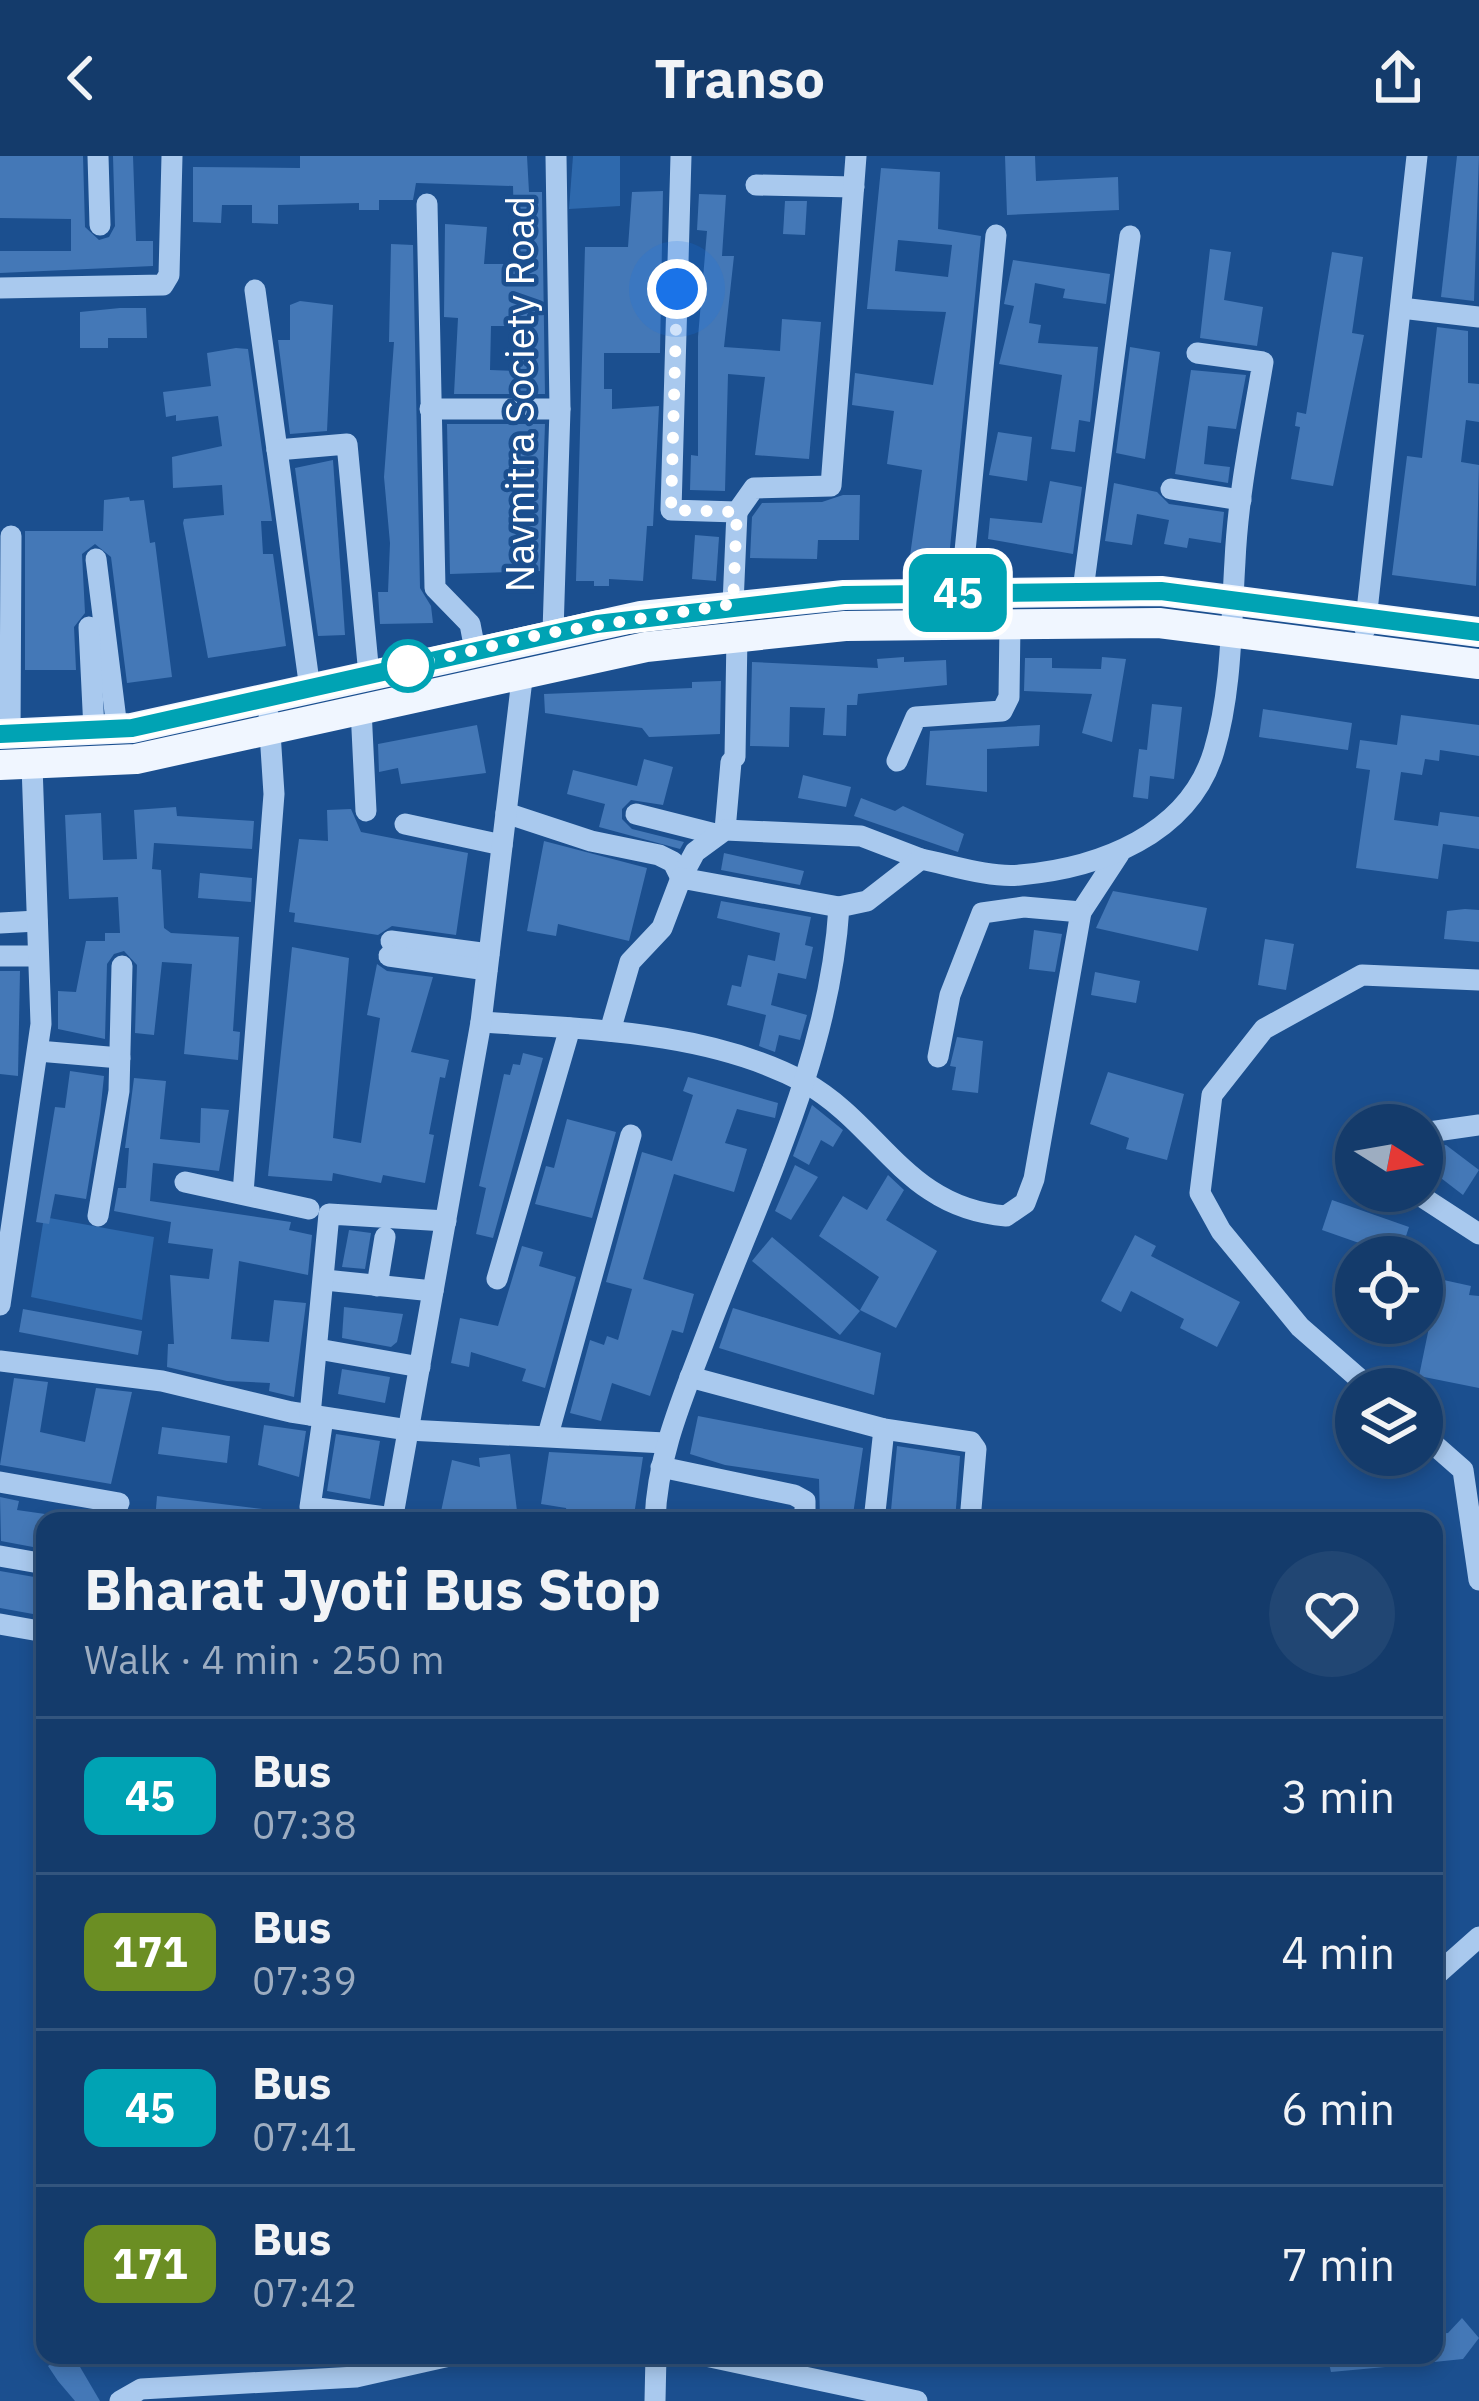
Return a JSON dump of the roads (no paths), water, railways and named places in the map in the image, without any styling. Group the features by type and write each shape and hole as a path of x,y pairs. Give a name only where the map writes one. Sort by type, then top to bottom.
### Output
{"main road":[{"path":"5,734 105,729 265,699 553,632 735,620 961,592 1083,590 1233,615 1363,648 1479,664"},
{"path":"0,765 136,759 735,620 845,626 1367,616 1479,632"}],"street":[{"path":"98,156 100,225"},
{"path":"0,288 163,286 170,275 172,156"},
{"name":"Navmitra Society Road","path":"553,632 560,409 556,156"},
{"path":"681,156 671,510 737,512"},
{"path":"610,1031 630,962 662,928 695,852 720,832 733,759 737,512 754,488 830,486 856,156"},
{"path":"1363,648 1417,156"},
{"path":"756,185 854,187"},
{"path":"427,204 435,588 470,624 475,650"},
{"path":"961,592 996,235"},
{"path":"1083,590 1130,236"},
{"path":"255,290 310,688"},
{"path":"1401,308 1479,317"},
{"path":"636,814 720,832 861,836 921,860 1016,876 1119,854 1160,829 1199,781 1214,752 1233,615 1240,500 1263,362 1197,352"},
{"path":"430,410 560,409"},
{"path":"277,450 347,444 369,675"},
{"path":"1171,489 1240,500"},
{"path":"5,734 10,536"},
{"path":"96,560 105,729"},
{"path":"897,761 916,717 1002,711 1009,697 1010,623"},
{"path":"89,627 105,729"},
{"path":"394,1512 481,1022 523,671"},
{"path":"243,1193 274,794 272,729 265,699"},
{"path":"361,709 365,812"},
{"path":"0,1305 38,1052 32,765"},
{"path":"506,813 591,841 659,855 673,862 681,878"},
{"path":"405,824 502,845"},
{"path":"481,1022 610,1031 732,1054 806,1083 919,1183 953,1205 1006,1216 1025,1203 1034,1179 1081,912 1119,854"},
{"path":"681,878 839,907 867,901 921,860"},
{"path":"656,1512 665,1443 806,1083 836,949 839,907"},
{"path":"938,1057 950,995 982,914 1024,907 1081,912"},
{"path":"0,923 37,921"},
{"path":"390,949 488,962"},
{"path":"0,956 38,956"},
{"path":"98,1216 120,1058 122,966"},
{"path":"1347,1368 1300,1327 1221,1232 1200,1193 1212,1095 1264,1029 1363,976 1479,980"},
{"path":"497,1279 570,1028"},
{"path":"38,1052 120,1058"},
{"path":"1443,1130 1479,1125"},
{"path":"548,1435 631,1135"},
{"path":"0,1150 24,1154"},
{"path":"185,1182 309,1209"},
{"path":"1443,1211 1479,1234"},
{"path":"342,1512 310,1507 329,1214 446,1221"},
{"path":"377,1286 386,1238"},
{"path":"325,1280 433,1291"},
{"path":"318,1349 420,1367"},
{"path":"0,1361 162,1381 316,1416 408,1430 665,1443"},
{"path":"690,1376 884,1429 971,1442 976,1449 971,1512"},
{"path":"875,1512 884,1429"},
{"path":"1443,1447 1471,1466 1479,1580"},
{"path":"662,1467 794,1495 805,1502 805,1512"},
{"path":"0,1482 118,1502"},
{"path":"0,1556 36,1562"},
{"path":"0,1624 36,1626"},
{"path":"1443,1969 1479,1937"},
{"path":"120,2401 141,2389 356,2378 416,2364"},
{"path":"656,2364 656,2401"},
{"path":"743,2364 917,2401"}]}
